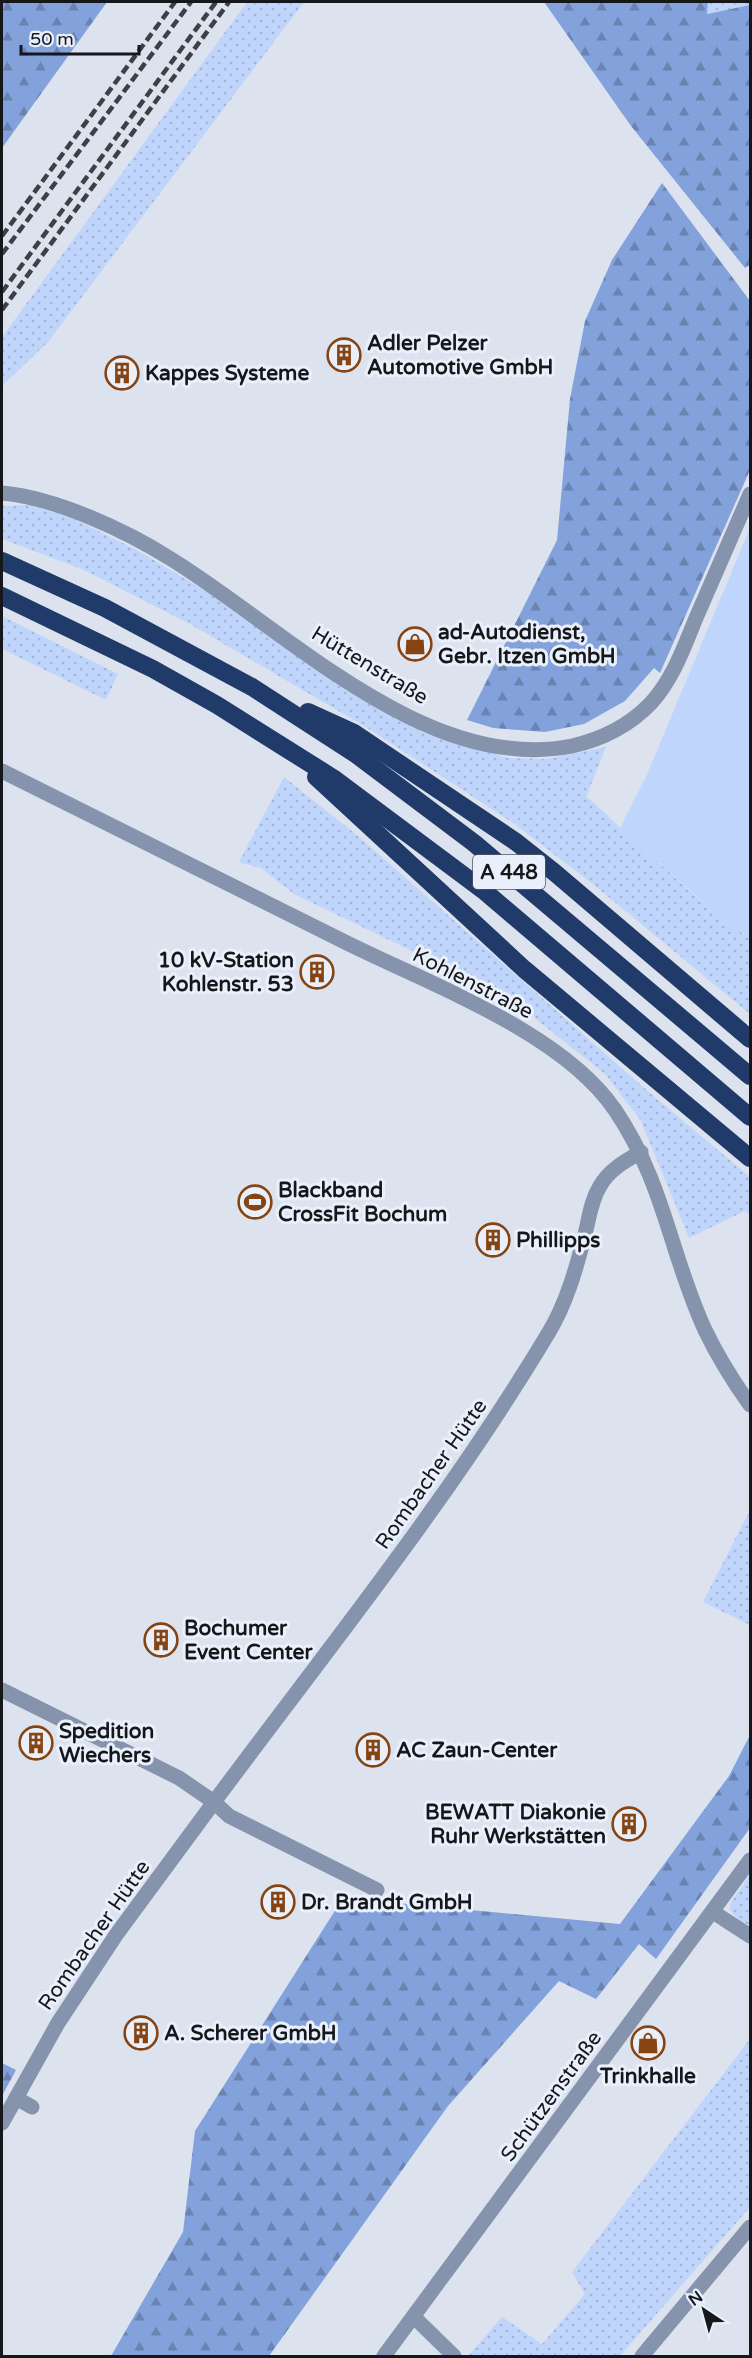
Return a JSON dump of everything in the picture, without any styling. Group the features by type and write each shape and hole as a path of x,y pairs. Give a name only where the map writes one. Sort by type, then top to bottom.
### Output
{"highway":[{"name":"A 448","path":"2,561 105,608 252,687 357,755 474,843 750,1076"},
{"name":"A 448","path":"2,596 153,669 280,743 333,777 446,861 750,1117"},
{"path":"252,687 354,733 516,842 750,1039"},
{"path":"280,743 524,969 750,1158"}],"street":[{"name":"Hüttenstraße","path":"2,493 62,506 169,557 345,678 379,700 421,721 471,740 506,748 532,750 554,749 594,741 621,728 650,704 676,664 750,494"},
{"name":"Kohlenstraße","path":"2,771 489,1012 534,1037 567,1059 592,1081 616,1110 641,1152 658,1190 704,1328 724,1368 750,1405"},
{"name":"Rombacher Hütte","path":"2,2123 58,2023 106,1950 214,1802 414,1539 485,1437 552,1328 576,1267 591,1204 600,1185 616,1167 641,1152"},
{"path":"2,1690 179,1778 214,1802 228,1816 377,1890"},
{"name":"Schützenstraße","path":"384,2356 750,1860"},
{"path":"713,1912 750,1936"},
{"path":"16,2098 32,2107"},
{"path":"642,2356 750,2227"},
{"path":"414,2317 454,2356"}],"shaded area":[{"path":"247,2 304,2 48,342 2,386 2,337"},
{"path":"708,2 750,2 750,5 707,14"},
{"path":"29,505 72,518 135,549 238,610 344,689 424,733 509,758 546,759 606,747 586,797 702,902 750,939 750,1014 594,885 516,825 366,727 190,624 82,569 2,539 2,506"},
{"path":"750,528 750,939 721,918 620,828 646,777"},
{"path":"2,616 118,674 106,700 2,649"},
{"path":"284,777 358,836 651,1094 750,1177 750,1215 745,1211 689,1238 641,1121 606,1075 531,1015 445,967 294,894 261,868 239,862"},
{"path":"750,1510 750,1625 703,1602"},
{"path":"750,1875 750,1926 737,1918 730,1910 731,1902"},
{"path":"750,2039 750,2207 620,2356 468,2356 502,2317 542,2344 585,2294 572,2272"}],"green space":[{"path":"2,2 107,2 2,148"},
{"path":"544,2 708,2 707,14 750,5 750,265 745,268 631,126"},
{"path":"662,183 750,301 750,470 660,673 654,668 625,701 584,724 545,732 493,728 467,720 557,540 570,399 585,321 612,260"},
{"path":"750,1735 750,1828 656,1959 639,1944 596,1999 559,1981 448,2106 269,2356 111,2356 183,2232 195,2131 343,1898 620,1924 729,1776"},
{"path":"2,2063 16,2070 2,2096"}],"railway":[{"path":"2,236 175,2"},
{"path":"2,254 191,2"},
{"path":"2,292 216,2"},
{"path":"2,310 229,2"}],"place":[{"name":"Adler Pelzer Automotive GmbH","path":"344,355"},
{"name":"Kappes Systeme","path":"122,373"},
{"name":"ad-Autodienst, Gebr. Itzen GmbH","path":"415,644"},
{"name":"10 kV-Station Kohlenstr. 53","path":"317,972"},
{"name":"Blackband CrossFit Bochum","path":"255,1202"},
{"name":"Phillipps","path":"493,1240"},
{"name":"Bochumer Event Center","path":"161,1640"},
{"name":"Spedition Wiechers","path":"36,1743"},
{"name":"AC Zaun-Center","path":"373,1750"},
{"name":"BEWATT Diakonie Ruhr Werkstätten","path":"629,1824"},
{"name":"Dr. Brandt GmbH","path":"278,1902"},
{"name":"A. Scherer GmbH","path":"141,2033"},
{"name":"Trinkhalle","path":"648,2043"}]}
